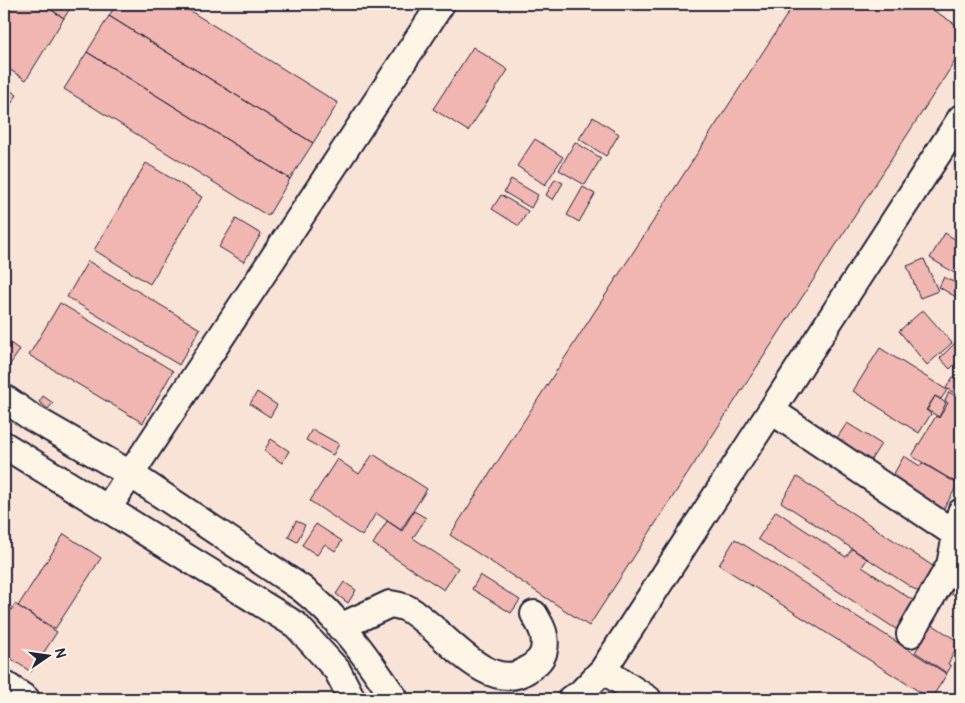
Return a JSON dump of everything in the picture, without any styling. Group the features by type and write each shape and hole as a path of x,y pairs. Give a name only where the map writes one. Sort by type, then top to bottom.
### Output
{"lane":[{"path":"108,508 132,475 441,4"},
{"path":"571,699 579,695 603,670 961,118"},
{"path":"4,398 31,417 132,475 324,605 340,627 371,662 395,699"},
{"path":"772,411 958,523 950,565 910,634"},
{"path":"31,417 6,452 108,508 296,625 337,670 352,699"},
{"path":"340,627 390,604 408,609 458,651 485,669 498,675 520,675 537,663 542,656 545,644 543,629 534,614"},
{"path":"603,670 648,699"},
{"path":"4,684 26,699"}],"shaded area":[{"path":"4,4 961,4 961,699 4,699"}],"building":[{"path":"4,4 42,4 64,18 26,80 4,66"},
{"path":"42,4 73,4 64,18"},
{"path":"116,4 179,4 338,103 313,143 109,16"},
{"path":"794,4 924,4 961,28 961,52 589,626 450,535"},
{"path":"109,16 313,143 290,179 87,52"},
{"path":"473,47 508,70 468,131 433,109"},
{"path":"87,52 290,179 268,216 64,89"},
{"path":"4,86 17,95 4,115"},
{"path":"593,117 619,134 606,156 579,139"},
{"path":"535,139 563,157 545,185 517,166"},
{"path":"575,142 601,158 585,185 559,170"},
{"path":"146,163 202,197 150,284 94,250"},
{"path":"511,179 538,195 531,208 504,192"},
{"path":"555,179 563,183 553,200 546,195"},
{"path":"583,187 595,194 579,222 567,215"},
{"path":"501,195 528,211 519,226 492,209"},
{"path":"236,219 261,234 244,262 219,247"},
{"path":"945,233 961,243 961,277 930,258"},
{"path":"924,259 938,291 920,298 907,266"},
{"path":"88,261 200,329 179,365 67,297"},
{"path":"944,277 961,286 961,300 939,287"},
{"path":"60,303 173,371 143,423 29,355"},
{"path":"923,310 952,343 927,365 899,331"},
{"path":"960,338 961,358 950,369 940,358"},
{"path":"6,340 20,350 4,373 4,344"},
{"path":"880,348 947,390 941,399 935,396 926,410 931,414 919,433 853,391"},
{"path":"953,377 961,382 961,397 946,388"},
{"path":"257,392 277,405 270,417 250,404"},
{"path":"949,392 961,400 961,472 955,482 912,456 936,416 939,418 948,403 945,401"},
{"path":"43,396 53,403 48,409 39,402"},
{"path":"935,396 946,403 939,417 927,410"},
{"path":"847,423 881,444 865,469 831,447"},
{"path":"312,429 339,444 333,455 306,440"},
{"path":"271,439 289,451 282,463 264,451"},
{"path":"373,454 427,489 401,530 376,513 362,536 310,501 337,459 359,474"},
{"path":"904,456 920,466 922,463 958,484 942,512 892,477"},
{"path":"797,477 939,570 923,595 781,502"},
{"path":"414,511 426,518 413,538 458,568 444,590 373,544 387,521 402,531"},
{"path":"776,511 846,557 852,549 867,559 862,567 917,603 899,631 758,539"},
{"path":"296,521 305,525 297,542 288,537"},
{"path":"316,524 342,541 335,551 325,544 317,555 302,545"},
{"path":"64,534 101,558 55,629 18,606"},
{"path":"735,539 947,674 931,699 719,565"},
{"path":"961,558 961,598 946,592"},
{"path":"480,575 520,600 511,613 472,589"},
{"path":"344,582 356,590 348,603 336,594"},
{"path":"15,604 57,632 31,672 4,654 4,621"},
{"path":"933,625 959,642 948,664 951,666 947,673 915,652"}]}
